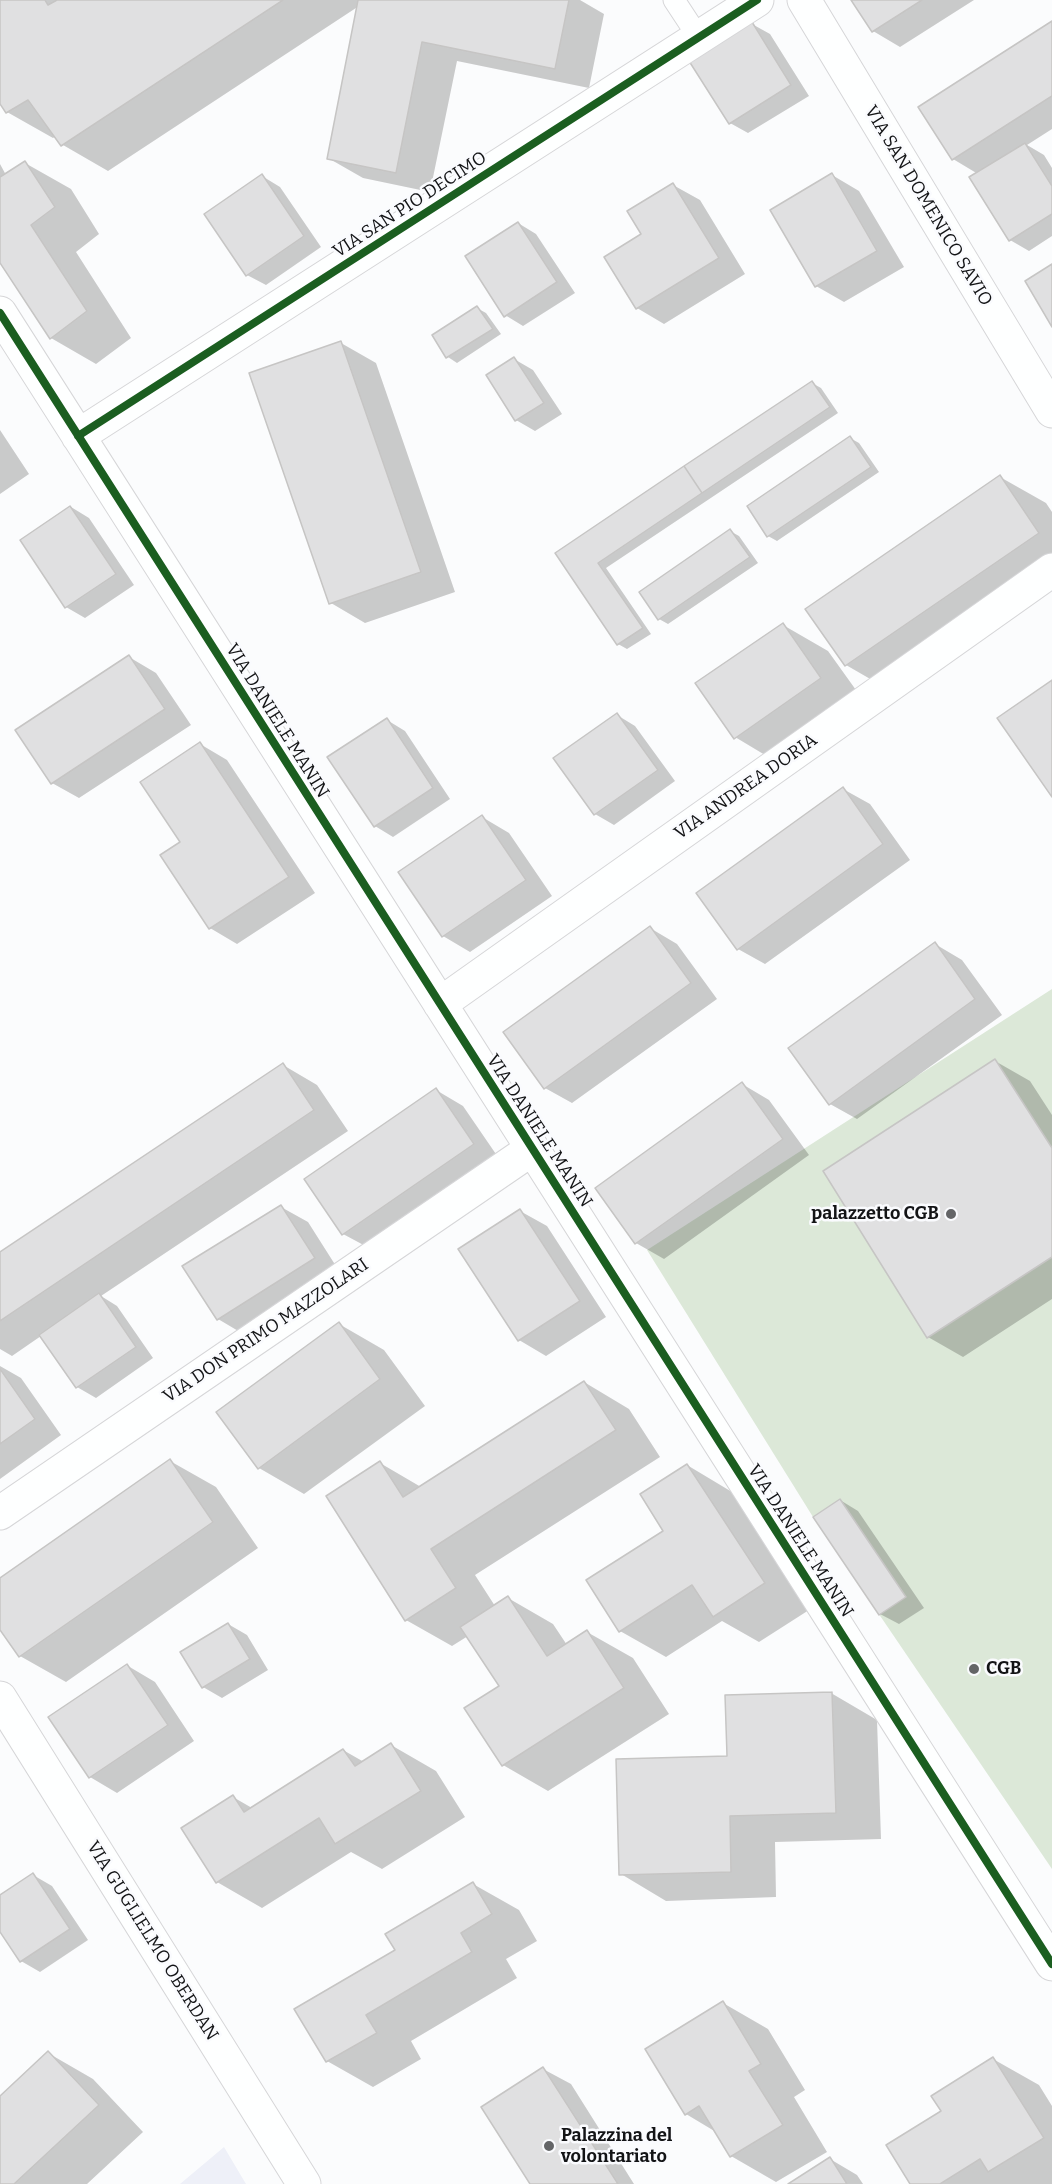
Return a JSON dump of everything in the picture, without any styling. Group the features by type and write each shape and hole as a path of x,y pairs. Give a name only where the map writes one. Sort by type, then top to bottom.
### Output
{"street":[{"name":"VIA SAN PIO DECIMO","path":"78,436 757,0"},
{"name":"VIA SAN DOMENICO SAVIO","path":"804,0 1052,411"},
{"name":"VIA DANIELE MANIN","path":"0,314 1052,1964"},
{"name":"VIA ANDREA DORIA","path":"440,1004 1052,570"},
{"name":"VIA DON PRIMO MAZZOLARI","path":"0,1513 532,1149"},
{"name":"VIA GUGLIELMO OBERDAN","path":"0,1698 304,2184"}],"lane":[{"path":"674,0 699,38"}],"shaded area":[{"path":"224,2147 246,2184 180,2184"}],"green space":[{"path":"1052,989 1052,1869 813,1517 647,1250"}],"building":[{"path":"0,0 45,0 48,5 57,0 283,0 61,146 28,100 6,113 0,104"},
{"path":"358,0 569,0 555,69 422,42 396,173 327,159"},
{"path":"851,0 922,0 872,32"},
{"path":"1052,21 1052,96 952,160 918,107"},
{"path":"752,22 791,85 729,124 689,61"},
{"path":"1025,143 1052,186 1052,214 1009,241 969,177"},
{"path":"25,161 55,207 31,225 87,311 50,339 0,263 0,177"},
{"path":"832,173 877,251 815,287 770,210"},
{"path":"262,174 304,236 246,276 204,214"},
{"path":"673,183 719,258 636,309 604,257 641,234 627,211"},
{"path":"518,222 557,282 504,317 465,256"},
{"path":"1052,264 1052,327 1025,281"},
{"path":"477,306 493,329 446,358 432,335"},
{"path":"341,341 421,572 329,604 249,373"},
{"path":"514,357 544,403 515,421 486,375"},
{"path":"812,381 830,407 702,493 684,466"},
{"path":"850,436 871,467 767,537 747,506"},
{"path":"684,466 702,493 598,563 643,628 617,645 555,553"},
{"path":"1000,475 1039,533 845,666 805,609"},
{"path":"70,506 116,574 65,608 20,540"},
{"path":"730,529 750,557 658,620 639,592"},
{"path":"783,623 821,678 734,739 695,683"},
{"path":"129,655 165,709 51,784 15,730"},
{"path":"1052,680 1052,797 997,718"},
{"path":"617,713 658,770 594,815 553,758"},
{"path":"387,718 433,788 374,827 327,757"},
{"path":"200,742 289,877 209,929 160,855 180,842 140,782"},
{"path":"843,787 883,844 737,950 696,893"},
{"path":"482,815 526,880 442,937 398,872"},
{"path":"650,926 691,983 544,1089 503,1032"},
{"path":"935,942 975,999 829,1105 788,1048"},
{"name":"palazzetto CGB","path":"995,1059 1052,1148 1052,1257 927,1338 823,1171"},
{"path":"283,1063 314,1110 0,1321 0,1252"},
{"path":"742,1082 783,1139 635,1244 595,1188"},
{"path":"436,1088 474,1144 342,1235 304,1179"},
{"path":"281,1205 315,1258 217,1320 182,1266"},
{"path":"520,1209 580,1301 518,1341 458,1249"},
{"path":"99,1293 136,1347 76,1388 39,1335"},
{"path":"339,1322 380,1379 258,1469 216,1412"},
{"path":"0,1369 35,1419 0,1444"},
{"path":"584,1381 616,1430 431,1549 456,1588 405,1621 326,1496 380,1461 403,1497"},
{"path":"170,1459 213,1522 19,1657 0,1630 0,1578"},
{"path":"687,1464 765,1583 713,1617 692,1585 619,1632 586,1580 663,1531 640,1494"},
{"path":"840,1499 906,1597 879,1615 813,1517"},
{"path":"508,1596 547,1656 587,1630 624,1688 502,1766 464,1708 499,1686 460,1627"},
{"path":"228,1623 250,1659 202,1688 180,1652"},
{"path":"127,1664 168,1725 89,1778 48,1717"},
{"path":"832,1692 836,1813 730,1816 731,1872 619,1875 616,1759 727,1756 725,1695"},
{"path":"391,1743 421,1791 335,1844 319,1818 216,1883 181,1828 233,1795 244,1812 343,1749 355,1766"},
{"path":"33,1873 70,1929 20,1962 0,1932 0,1895"},
{"path":"473,1882 492,1914 461,1933 472,1952 366,2015 377,2033 326,2062 294,2009 395,1950 385,1934"},
{"path":"723,2001 761,2064 749,2071 783,2125 730,2157 699,2106 685,2115 645,2049"},
{"path":"48,2051 99,2105 14,2184 0,2184 0,2096"},
{"path":"993,2057 1044,2138 988,2172 980,2159 940,2184 910,2184 886,2145 941,2111 931,2096"},
{"name":"Palazzina del volontariato","path":"543,2067 618,2184 530,2184 481,2107"},
{"path":"830,2157 847,2184 788,2184"}],"cycle path":[{"path":"78,436 757,0"},
{"path":"0,313 1052,1964"}],"place":[{"name":"palazzetto CGB","path":"951,1214"},
{"name":"CGB","path":"974,1669"},
{"name":"Palazzina del volontariato","path":"549,2146"}]}
